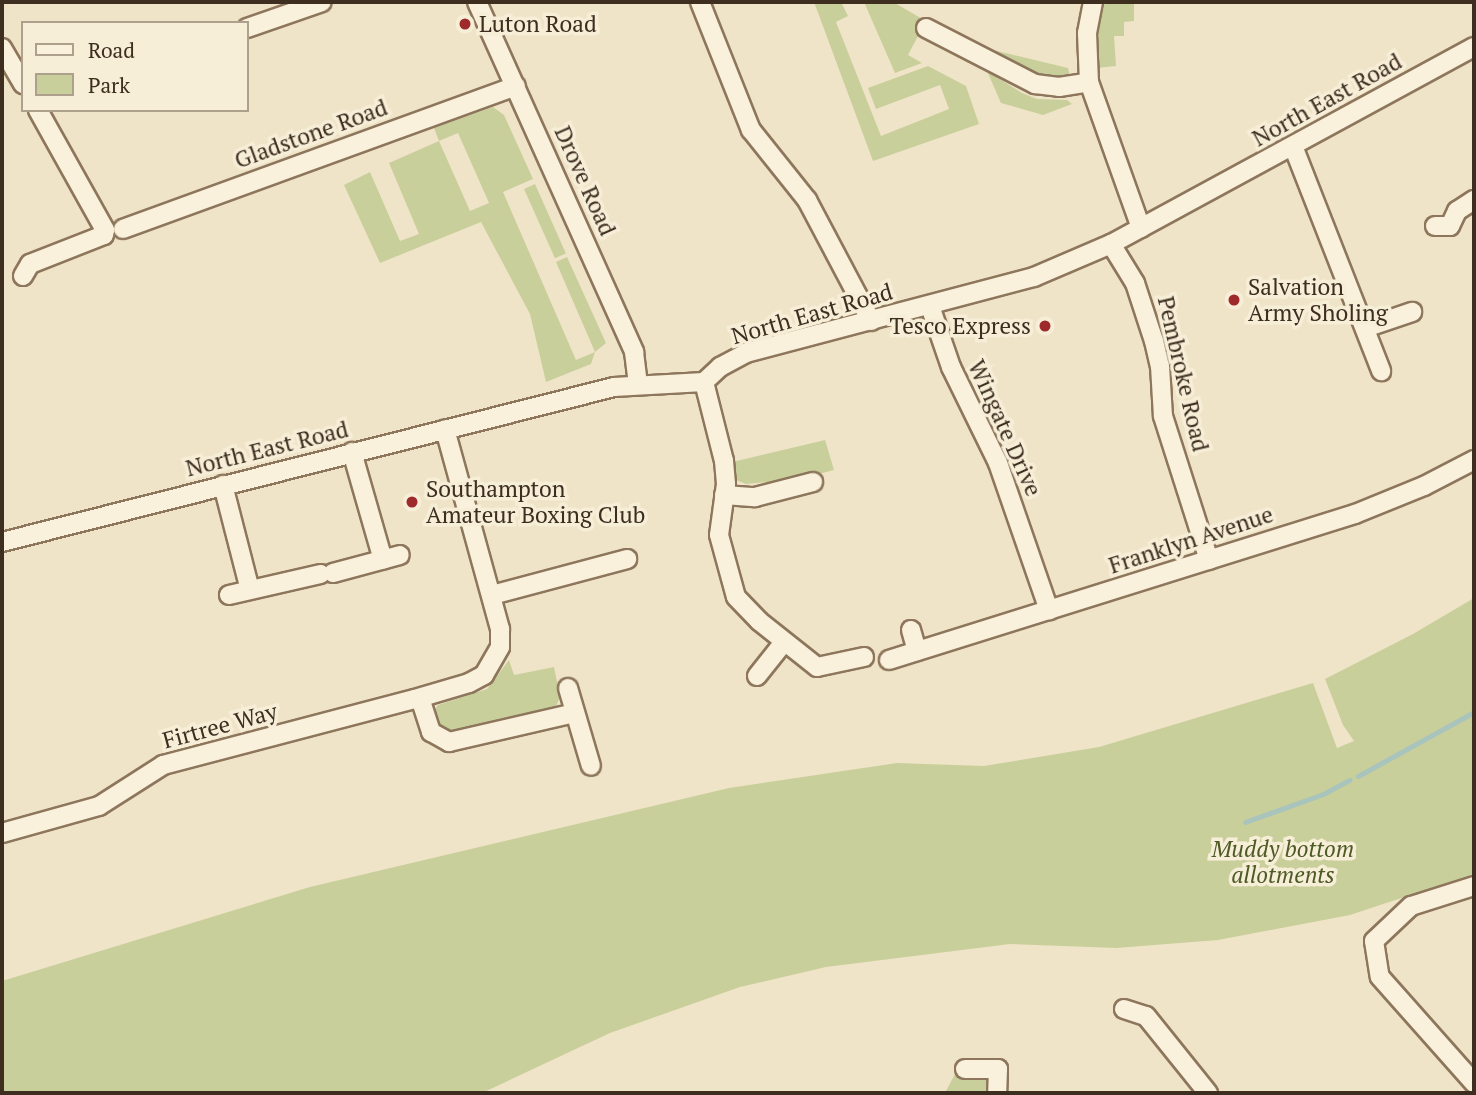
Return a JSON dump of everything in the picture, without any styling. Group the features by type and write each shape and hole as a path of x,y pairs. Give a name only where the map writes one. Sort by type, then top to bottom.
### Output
{"street":[{"path":"248,28 322,2"},
{"name":"Drove Road","path":"477,2 634,352 638,384"},
{"path":"700,2 751,130 799,188 871,321"},
{"path":"1093,2 1087,33 1089,82 1141,228"},
{"path":"926,28 1035,83 1059,87 1089,82"},
{"name":"North East Road","path":"2,542 352,452 638,384 704,382 720,368 746,353 1034,277 1111,244 1474,47"},
{"path":"2,48 21,81"},
{"name":"Gladstone Road","path":"123,229 516,86"},
{"path":"23,276 30,264 104,235 106,230 39,112"},
{"path":"1293,146 1381,371"},
{"path":"1449,230 1457,211 1474,200"},
{"name":"Pembroke Road","path":"1111,244 1135,283 1150,330 1160,366 1163,416 1209,560"},
{"name":"Wingate Drive","path":"930,306 950,367 1001,470 1049,610"},
{"path":"1365,328 1412,312"},
{"path":"704,382 724,460 724,495 719,535 732,589 749,612 817,667 864,657"},
{"name":"Firtree Way","path":"2,833 99,806 163,765 420,698 469,683 489,669 501,638 492,595 445,429"},
{"path":"229,595 391,558 352,452"},
{"name":"Franklyn Avenue","path":"888,660 1367,510 1474,460"},
{"path":"724,495 755,497 813,482"},
{"path":"223,485 250,590"},
{"path":"492,595 627,559"},
{"path":"911,630 917,652"},
{"path":"757,676 784,642"},
{"path":"568,688 591,766"},
{"path":"420,698 431,732 449,742 575,713"},
{"path":"1474,886 1410,906 1374,941 1380,978 1474,1083"},
{"path":"1124,1009 1146,1016 1208,1093"},
{"path":"965,1069 998,1069 997,1093"}],"green space":[{"path":"814,2 841,2 848,16 836,22 881,136 949,109 940,85 876,109 868,88 928,66 966,86 979,124 873,161"},
{"path":"864,2 893,2 926,21 908,55 922,63 895,73"},
{"path":"1105,2 1134,2 1134,21 1124,22 1124,36 1114,36 1116,66 1097,68 1097,32"},
{"path":"980,47 1068,68 1070,77 1040,77"},
{"path":"987,71 1037,99 1067,100 1072,104 1043,115 1001,103"},
{"path":"493,107 504,115 533,179 503,192 576,360 595,352 591,364 546,382 530,314 481,222 380,263 344,185 370,172 400,241 419,234 389,163 439,141 434,128","holes":["458,133 489,203 470,211 439,141"]},
{"path":"535,184 566,253 555,258 524,189"},
{"path":"567,257 606,343 595,352 556,262"},
{"path":"825,440 834,470 768,487 766,482 746,484 736,480 732,462"},
{"name":"Muddy bottom allotments","path":"1474,598 1474,874 1350,915 1218,940 1116,948 1010,944 826,967 740,987 610,1033 482,1093 2,1093 2,981 310,887 729,788 897,763 984,766 1099,747 1313,683 1337,748 1354,741 1343,725 1325,679 1413,634"},
{"path":"509,660 514,675 554,667 560,697 554,711 461,732 450,732 435,725 434,711 438,705 487,689"},
{"path":"956,1072 986,1078 992,1093 945,1093"}],"waterway":[{"path":"1358,776 1474,712"},
{"path":"1245,822 1323,794 1349,780"}],"place":[{"name":"Luton Road","path":"465,24"},
{"name":"Salvation Army Sholing","path":"1234,300"},
{"name":"Tesco Express","path":"1045,326"},
{"name":"Southampton Amateur Boxing Club","path":"412,502"}]}
